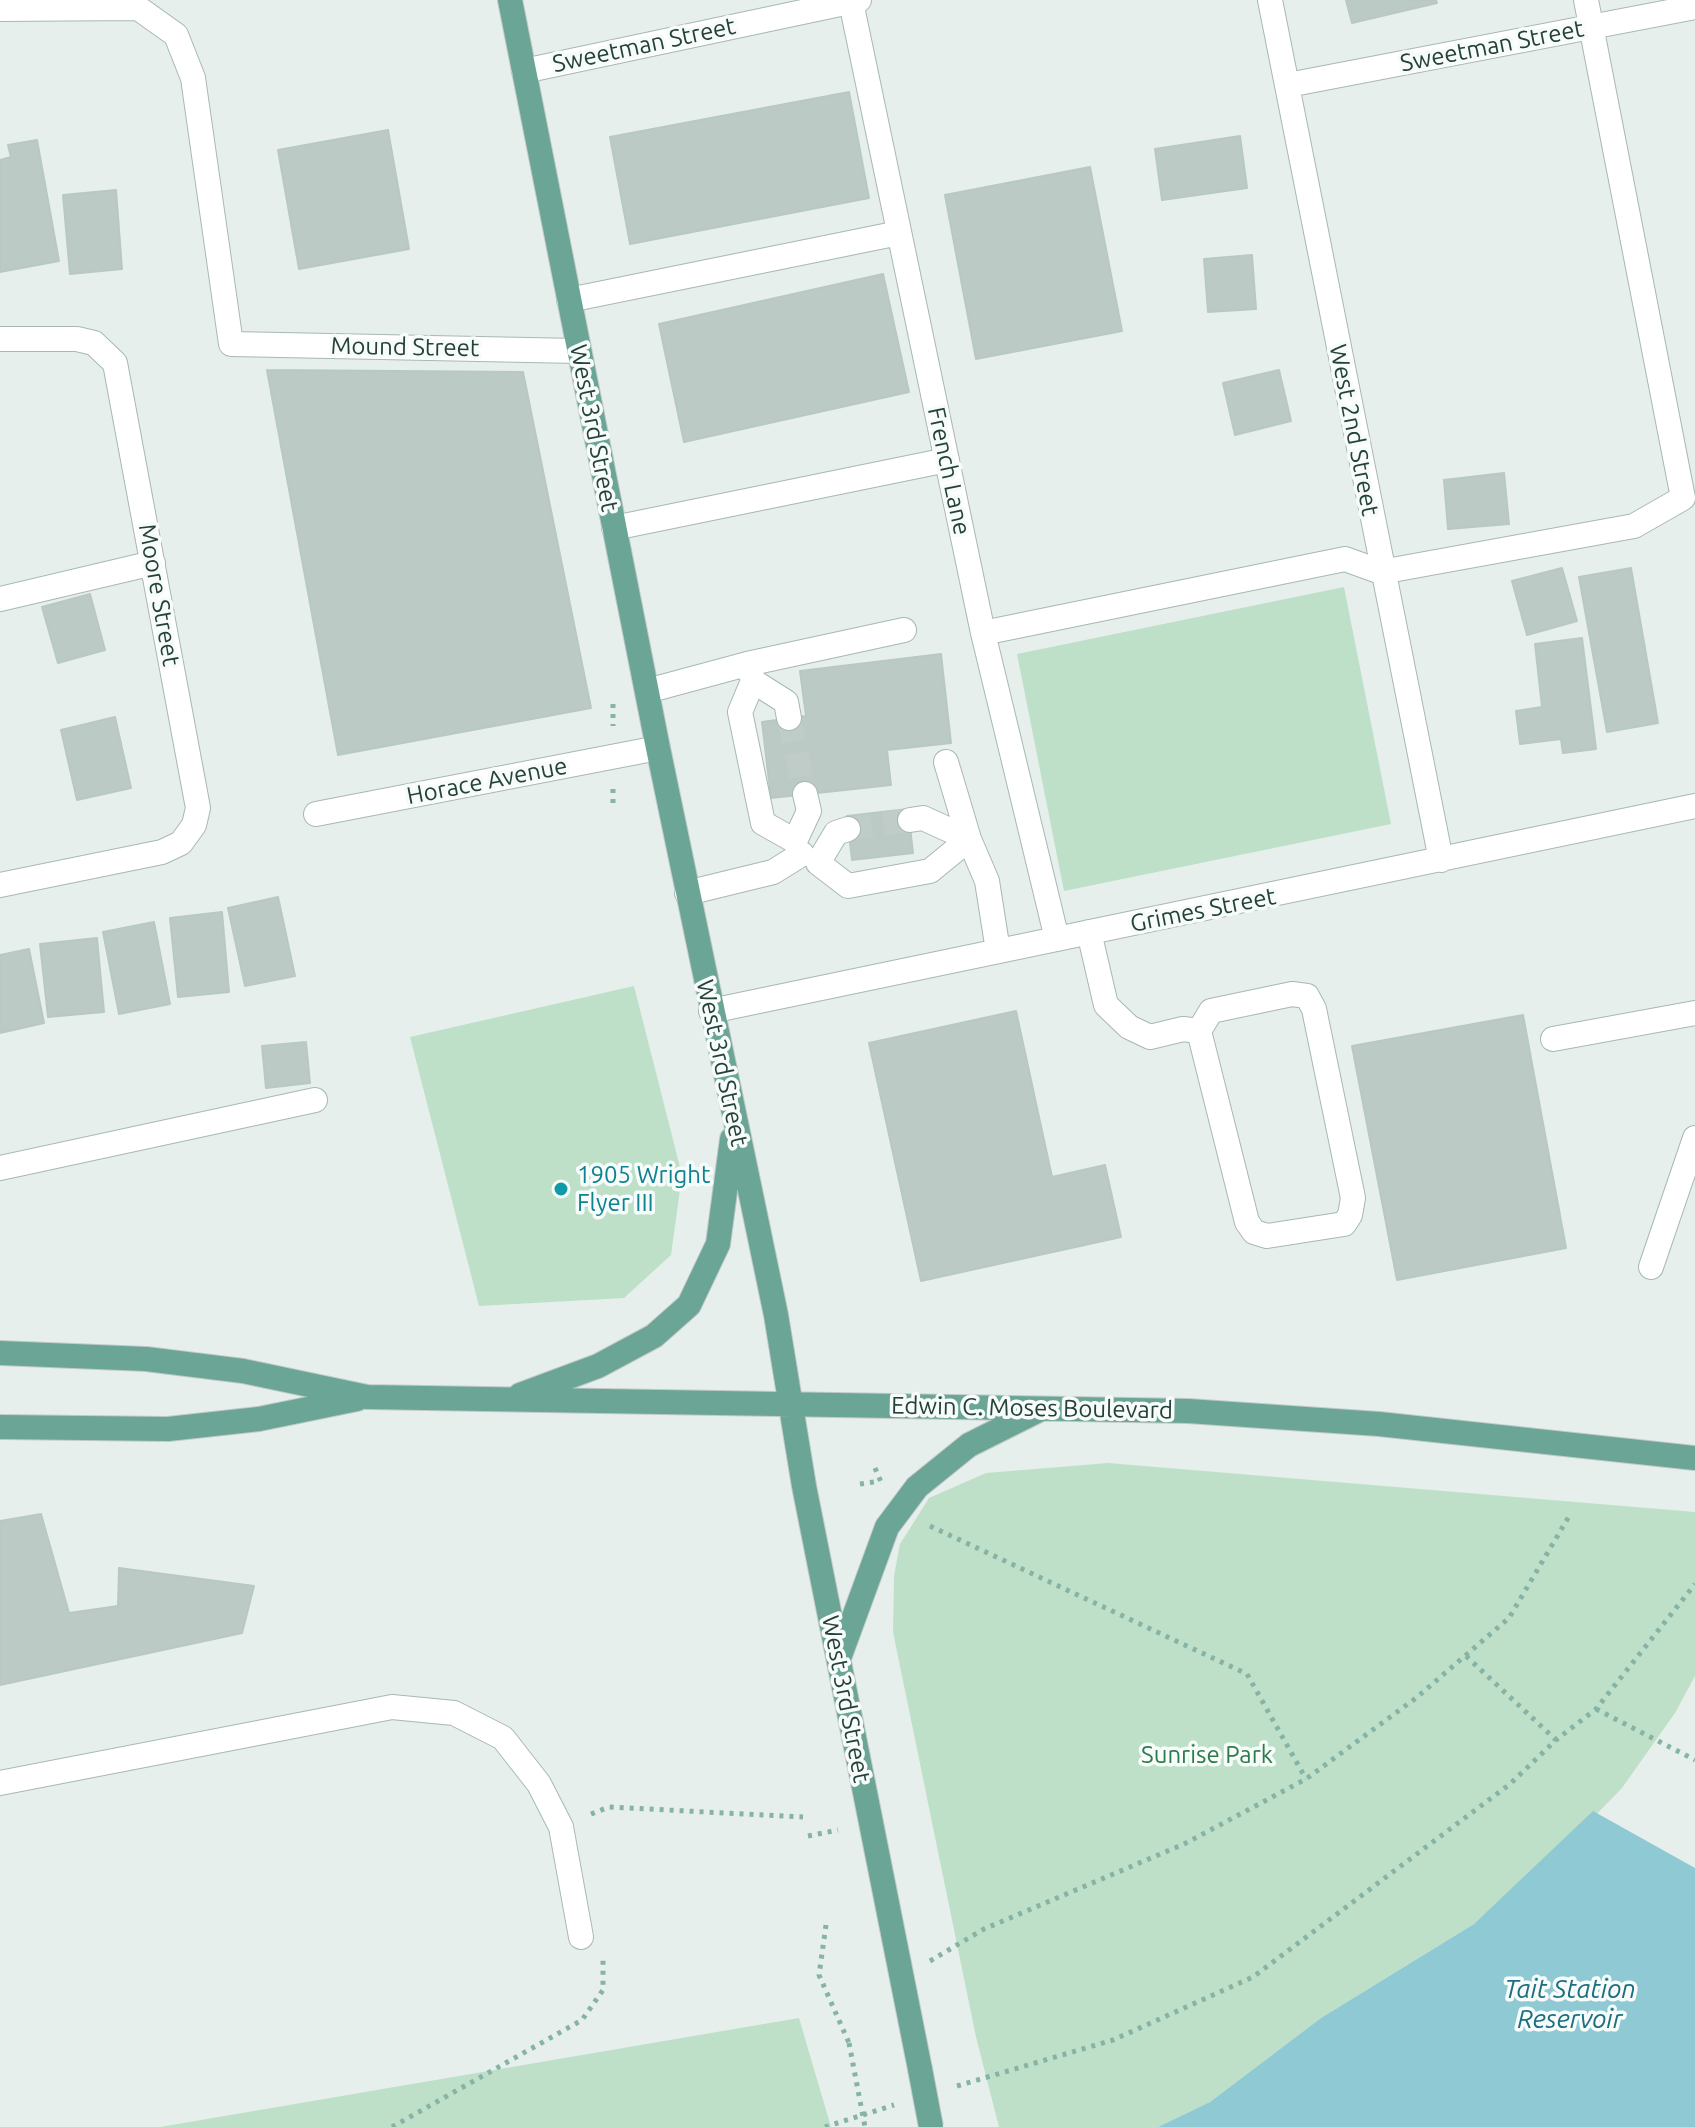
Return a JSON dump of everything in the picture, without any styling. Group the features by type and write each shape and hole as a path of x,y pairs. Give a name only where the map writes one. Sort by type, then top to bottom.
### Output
{"main road":[{"name":"West 3rd Street","path":"510,0 687,893 776,1315 789,1405 931,2127"},
{"path":"505,1400 598,1366 654,1336 689,1305 718,1244 735,1121"},
{"path":"0,1353 146,1359 243,1371 367,1397"},
{"path":"0,1427 168,1429 259,1419 367,1397"},
{"name":"Edwin C. Moses Boulevard","path":"367,1397 1188,1411 1379,1424 1695,1458"},
{"path":"838,1661 887,1527 917,1487 969,1445 1044,1408"}],"street":[{"name":"West 2nd Street","path":"1270,0 1381,572 1441,860"},
{"path":"983,633 1345,559 1381,572 1634,526 1683,498 1586,0"},
{"name":"Sweetman Street","path":"524,71 855,1"},
{"name":"French Lane","path":"855,1 899,233 983,633 1057,939"},
{"name":"Sweetman Street","path":"1288,85 1695,7"},
{"name":"Mound Street","path":"0,9 138,8 176,35 193,78 231,344 578,351"},
{"path":"569,300 899,233"},
{"name":"Moore Street","path":"0,339 77,339 103,348 115,363 198,808 194,825 181,843 162,852 0,885"},
{"path":"614,528 947,460"},
{"path":"0,599 153,563"},
{"path":"647,691 750,673 904,630"},
{"path":"750,673 786,702 789,718"},
{"path":"750,673 740,712 763,823 848,886 930,871 969,839"},
{"name":"Horace Avenue","path":"316,814 658,748"},
{"path":"946,762 969,839 987,881 998,951"},
{"path":"805,794 809,811 805,853"},
{"name":"Grimes Street","path":"711,1011 1695,806"},
{"path":"910,820 923,818 969,839"},
{"path":"687,893 773,872 836,833 848,829"},
{"path":"1089,932 1106,1005 1129,1027 1150,1037 1183,1029 1199,1031"},
{"path":"1292,994 1307,996 1314,1009 1353,1198 1350,1215 1344,1224 1267,1236 1254,1232 1247,1222 1199,1031 1211,1011 1292,994"},
{"path":"1553,1039 1695,1013"},
{"path":"0,1168 315,1100"},
{"path":"1651,1267 1695,1138"},
{"path":"0,1783 392,1707 454,1713 503,1738 539,1784 561,1827 581,1937"}],"path":[{"path":"860,1484 881,1481"},
{"path":"902,1978 984,1929 1184,1844 1306,1779 1416,1698 1509,1618 1571,1513"},
{"path":"922,1523 1247,1674 1306,1779"},
{"path":"946,2090 1113,2040 1253,1977 1510,1784 1556,1740 1596,1709 1695,1584"},
{"path":"1466,1656 1556,1740"},
{"path":"1596,1709 1695,1760"},
{"path":"561,1827 609,1807 803,1817"},
{"path":"826,1925 819,1975 849,2043 865,2127"},
{"path":"392,2127 582,2020 603,1990 603,1958 581,1937"},
{"path":"825,2127 901,2103"}],"green space":[{"path":"1344,587 1391,824 1064,891 1017,654"},
{"path":"634,986 682,1175 671,1255 624,1298 479,1306 410,1037"},
{"name":"Sunrise Park","path":"1108,1463 1695,1512 1695,1676 1675,1713 1622,1788 1550,1862 1474,1924 1321,2018 1210,2102 1158,2127 999,2127 976,2037 893,1632 894,1576 900,1544 929,1498 986,1473"},
{"path":"799,2018 831,2127 160,2127"}],"water":[{"name":"Tait Station Reservoir","path":"1593,1811 1695,1868 1695,2127 1158,2127 1210,2102 1321,2018 1474,1924"}],"building":[{"path":"1346,0 1436,0 1437,3 1352,23"},
{"path":"849,92 869,198 630,244 610,137"},
{"path":"388,130 409,249 299,269 278,150"},
{"path":"1240,136 1247,188 1162,200 1155,149"},
{"path":"37,140 59,261 0,272 0,160 11,157 8,145"},
{"path":"1090,167 1122,331 976,359 945,195"},
{"path":"116,190 122,269 70,274 63,195"},
{"path":"1252,255 1256,309 1208,312 1204,259"},
{"path":"883,274 909,392 684,442 659,324"},
{"path":"267,370 523,372 591,708 338,755"},
{"path":"1279,370 1291,421 1235,435 1223,383"},
{"path":"1504,473 1509,524 1448,529 1444,480"},
{"path":"1562,568 1577,621 1527,635 1512,581"},
{"path":"1631,568 1658,723 1607,732 1579,577"},
{"path":"90,594 105,650 58,663 42,607"},
{"path":"1582,638 1596,749 1563,753 1561,739 1520,744 1516,711 1542,707 1535,644"},
{"path":"941,654 951,743 887,750 891,785 771,798 762,722 806,716 800,671"},
{"path":"115,717 131,788 77,800 61,730"},
{"path":"908,809 913,853 852,860 847,816"},
{"path":"278,897 295,976 245,986 228,908"},
{"path":"222,912 229,992 178,997 170,918"},
{"path":"154,922 170,1004 119,1014 103,932"},
{"path":"97,938 104,1012 48,1017 40,944"},
{"path":"29,949 44,1023 0,1033 0,955"},
{"path":"1016,1011 1052,1177 1105,1165 1121,1237 921,1281 869,1043"},
{"path":"1523,1015 1566,1248 1397,1280 1352,1046"},
{"path":"306,1042 310,1083 266,1088 262,1046"},
{"path":"41,1514 69,1613 118,1606 119,1568 254,1586 242,1633 0,1685 0,1521"}],"tunnel":[{"path":"789,718 805,794"},
{"path":"848,829 910,820"}],"place":[{"name":"1905 Wright Flyer III","path":"561,1189"}]}
